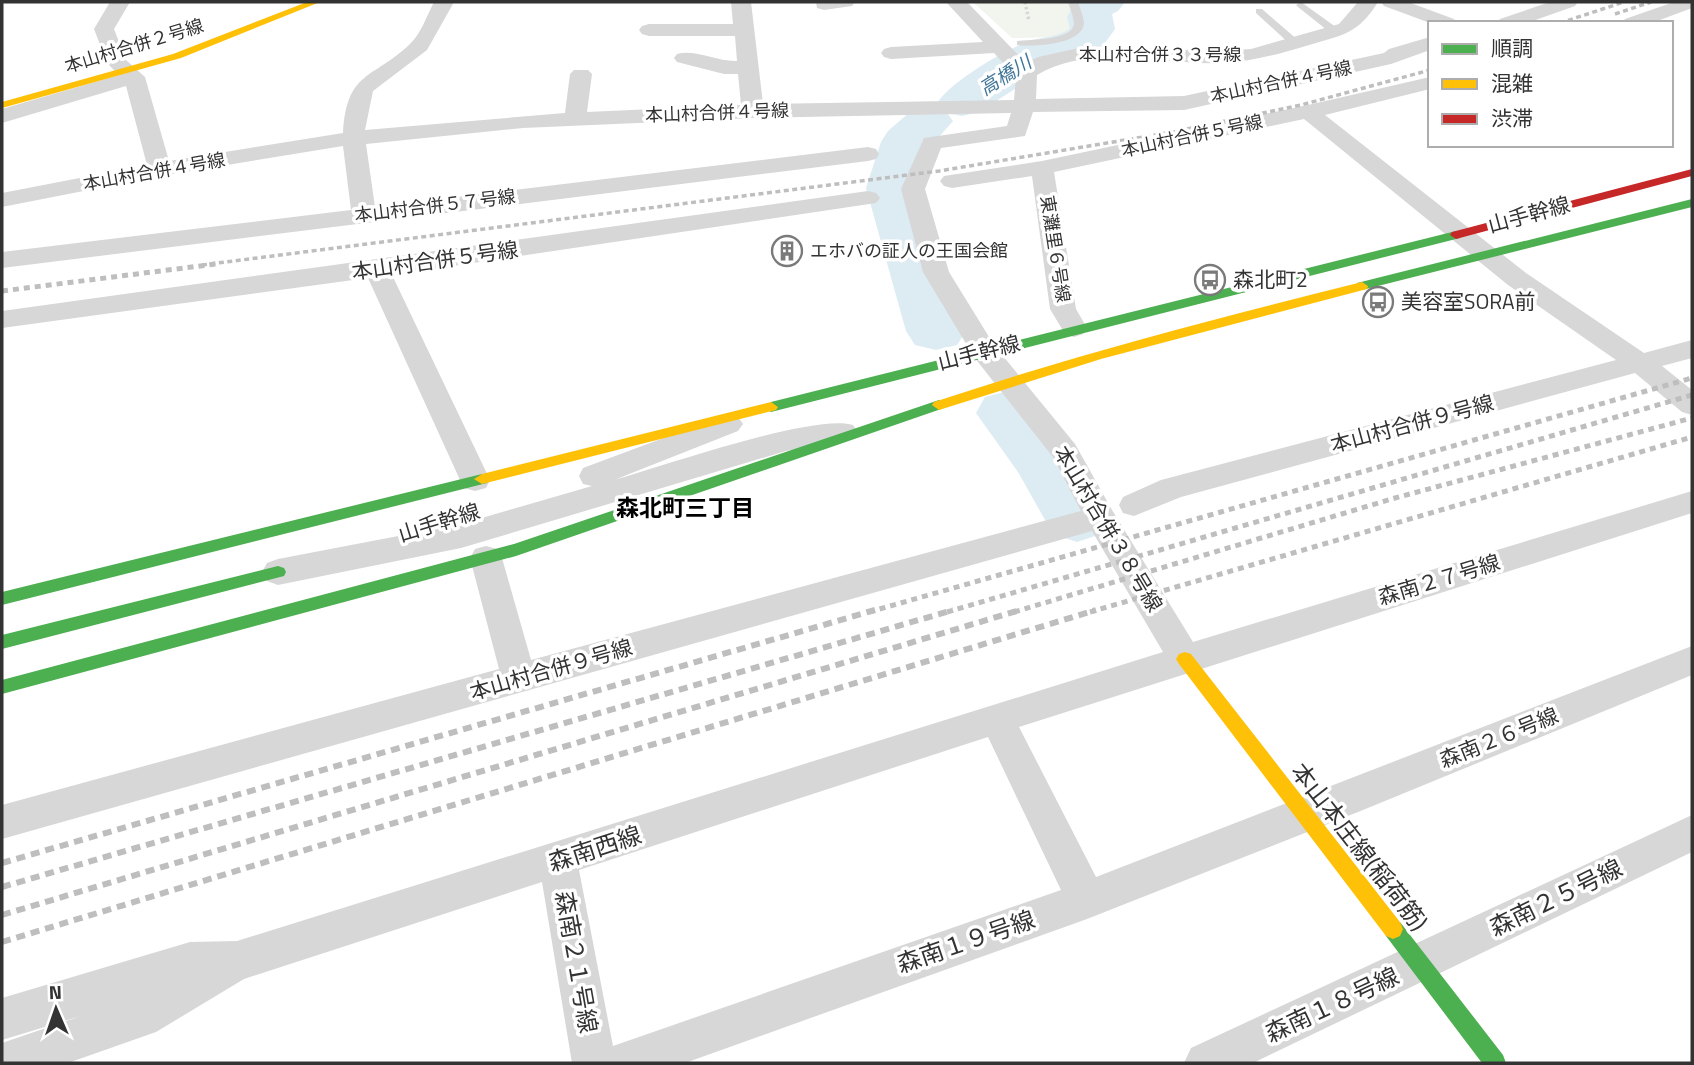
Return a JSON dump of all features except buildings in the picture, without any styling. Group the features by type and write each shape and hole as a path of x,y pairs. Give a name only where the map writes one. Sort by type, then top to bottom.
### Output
{"street":[{"path":"120,2 104,29 126,70 160,169"},
{"name":"本山村合併２号線","path":"2,105 177,56 315,2"},
{"path":"364,214 354,138 358,96 362,89 420,46 444,2"},
{"path":"741,2 753,111"},
{"path":"824,4 845,2"},
{"path":"957,2 1014,58 1027,76 1024,106"},
{"name":"本山村合併３３号線","path":"1014,58 1045,61 1088,52 1218,57 1252,55 1336,32 1346,27 1368,2"},
{"path":"1391,2 1442,21"},
{"path":"1513,21 1568,2"},
{"path":"1638,21 1692,2"},
{"path":"649,30 744,30"},
{"name":"本山村合併４号線","path":"2,200 160,169 354,138 575,118 753,111 1184,103 1391,58 1396,53 1428,44"},
{"path":"891,53 1014,58"},
{"path":"684,58 724,68 749,67"},
{"path":"2,93 126,70"},
{"path":"2,116 126,70"},
{"path":"575,118 581,75"},
{"name":"本山村合併５号線","path":"952,181 1042,168 1308,112 1428,83"},
{"name":"本山村合併３８号線","path":"1024,106 1017,131 932,144 913,188 936,272 984,351 1065,451 1100,517 1185,659"},
{"path":"1308,112 1517,279 1640,363 1692,405"},
{"name":"本山村合併５７号線","path":"2,260 868,154"},
{"name":"東灘里６号線","path":"1042,168 1063,309 1074,328"},
{"name":"山手幹線","path":"2,642 278,572 619,468 775,405 1074,328 1461,234 1692,172"},
{"name":"本山村合併５号線","path":"2,320 377,270 868,198"},
{"name":"山手幹線","path":"2,687 516,550 1007,381 1216,323 1692,203"},
{"path":"377,270 475,480"},
{"name":"本山村合併９号線","path":"1134,505 1172,488 1692,349"},
{"path":"2,599 775,405"},
{"name":"山手幹線","path":"278,572 461,536 786,441 865,428"},
{"name":"森南２７号線","path":"1185,659 1692,502"},
{"name":"本山村合併９号線","path":"2,822 1100,517"},
{"path":"486,558 519,678"},
{"name":"森南西線","path":"2,1019 190,961 237,961 558,861 1185,659"},
{"name":"本山本庄線(稲荷筋)","path":"1185,659 1495,1063"},
{"name":"森南２６号線","path":"1306,816 1692,660"},
{"path":"998,720 1087,900"},
{"name":"森南１９号線","path":"625,1063 1087,900 1306,816"},
{"name":"森南２５号線","path":"1420,964 1692,833"},
{"name":"森南２１号線","path":"558,861 594,1063"},
{"path":"6,1063 141,1017 237,961"},
{"name":"森南１８号線","path":"1206,1063 1420,964"}],"lane":[{"path":"1014,58 1076,31 1079,23 1073,2"},
{"path":"1301,5 1336,32"},
{"path":"1259,11 1294,43"},
{"path":"1014,58 1032,33"}],"shaded area":[{"path":"973,2 1093,2 1072,13 1076,22 1074,29 1062,37 1012,38"}],"waterway":[{"name":"高橋川","path":"962,102 1038,54 1084,40 1093,29 1089,17 1093,7 1103,2"},
{"name":"高橋川","path":"928,121 906,142 892,188 936,331"},
{"name":"高橋川","path":"1008,413 1044,458 1077,516"}],"railway":[{"path":"1566,21 1624,2"},
{"path":"1615,14 1651,2"},
{"path":"202,265 939,171 1173,132 1301,105 1428,71"},
{"path":"2,291 216,264"},
{"path":"869,612 1692,378"},
{"path":"947,612 1692,395"},
{"path":"1014,612 1395,498 1692,418"},
{"path":"1090,612 1692,437"},
{"path":"2,863 875,610"},
{"path":"2,887 953,610"},
{"path":"2,915 1020,610"},
{"path":"2,942 1096,610"}],"traffic: fast":[{"path":"1362,286 1692,203"},
{"path":"771,407 1456,235"},
{"path":"2,687 516,550 939,405"},
{"path":"2,599 482,479"},
{"path":"2,642 278,572"},
{"path":"1393,929 1495,1063"}],"traffic: slow":[{"path":"2,105 177,56 315,2"},
{"path":"939,405 1096,356 1362,286"},
{"path":"482,479 771,407"},
{"path":"1185,659 1393,929"}],"traffic: jam":[{"path":"1456,235 1692,172"}],"place":[{"name":"エホバの証人の王国会館","path":"787,251"},
{"name":"森北町2","path":"1210,280"},
{"name":"美容室SORA前","path":"1378,302"}],"district":[{"name":"森北町三丁目","path":"685,508"}]}
